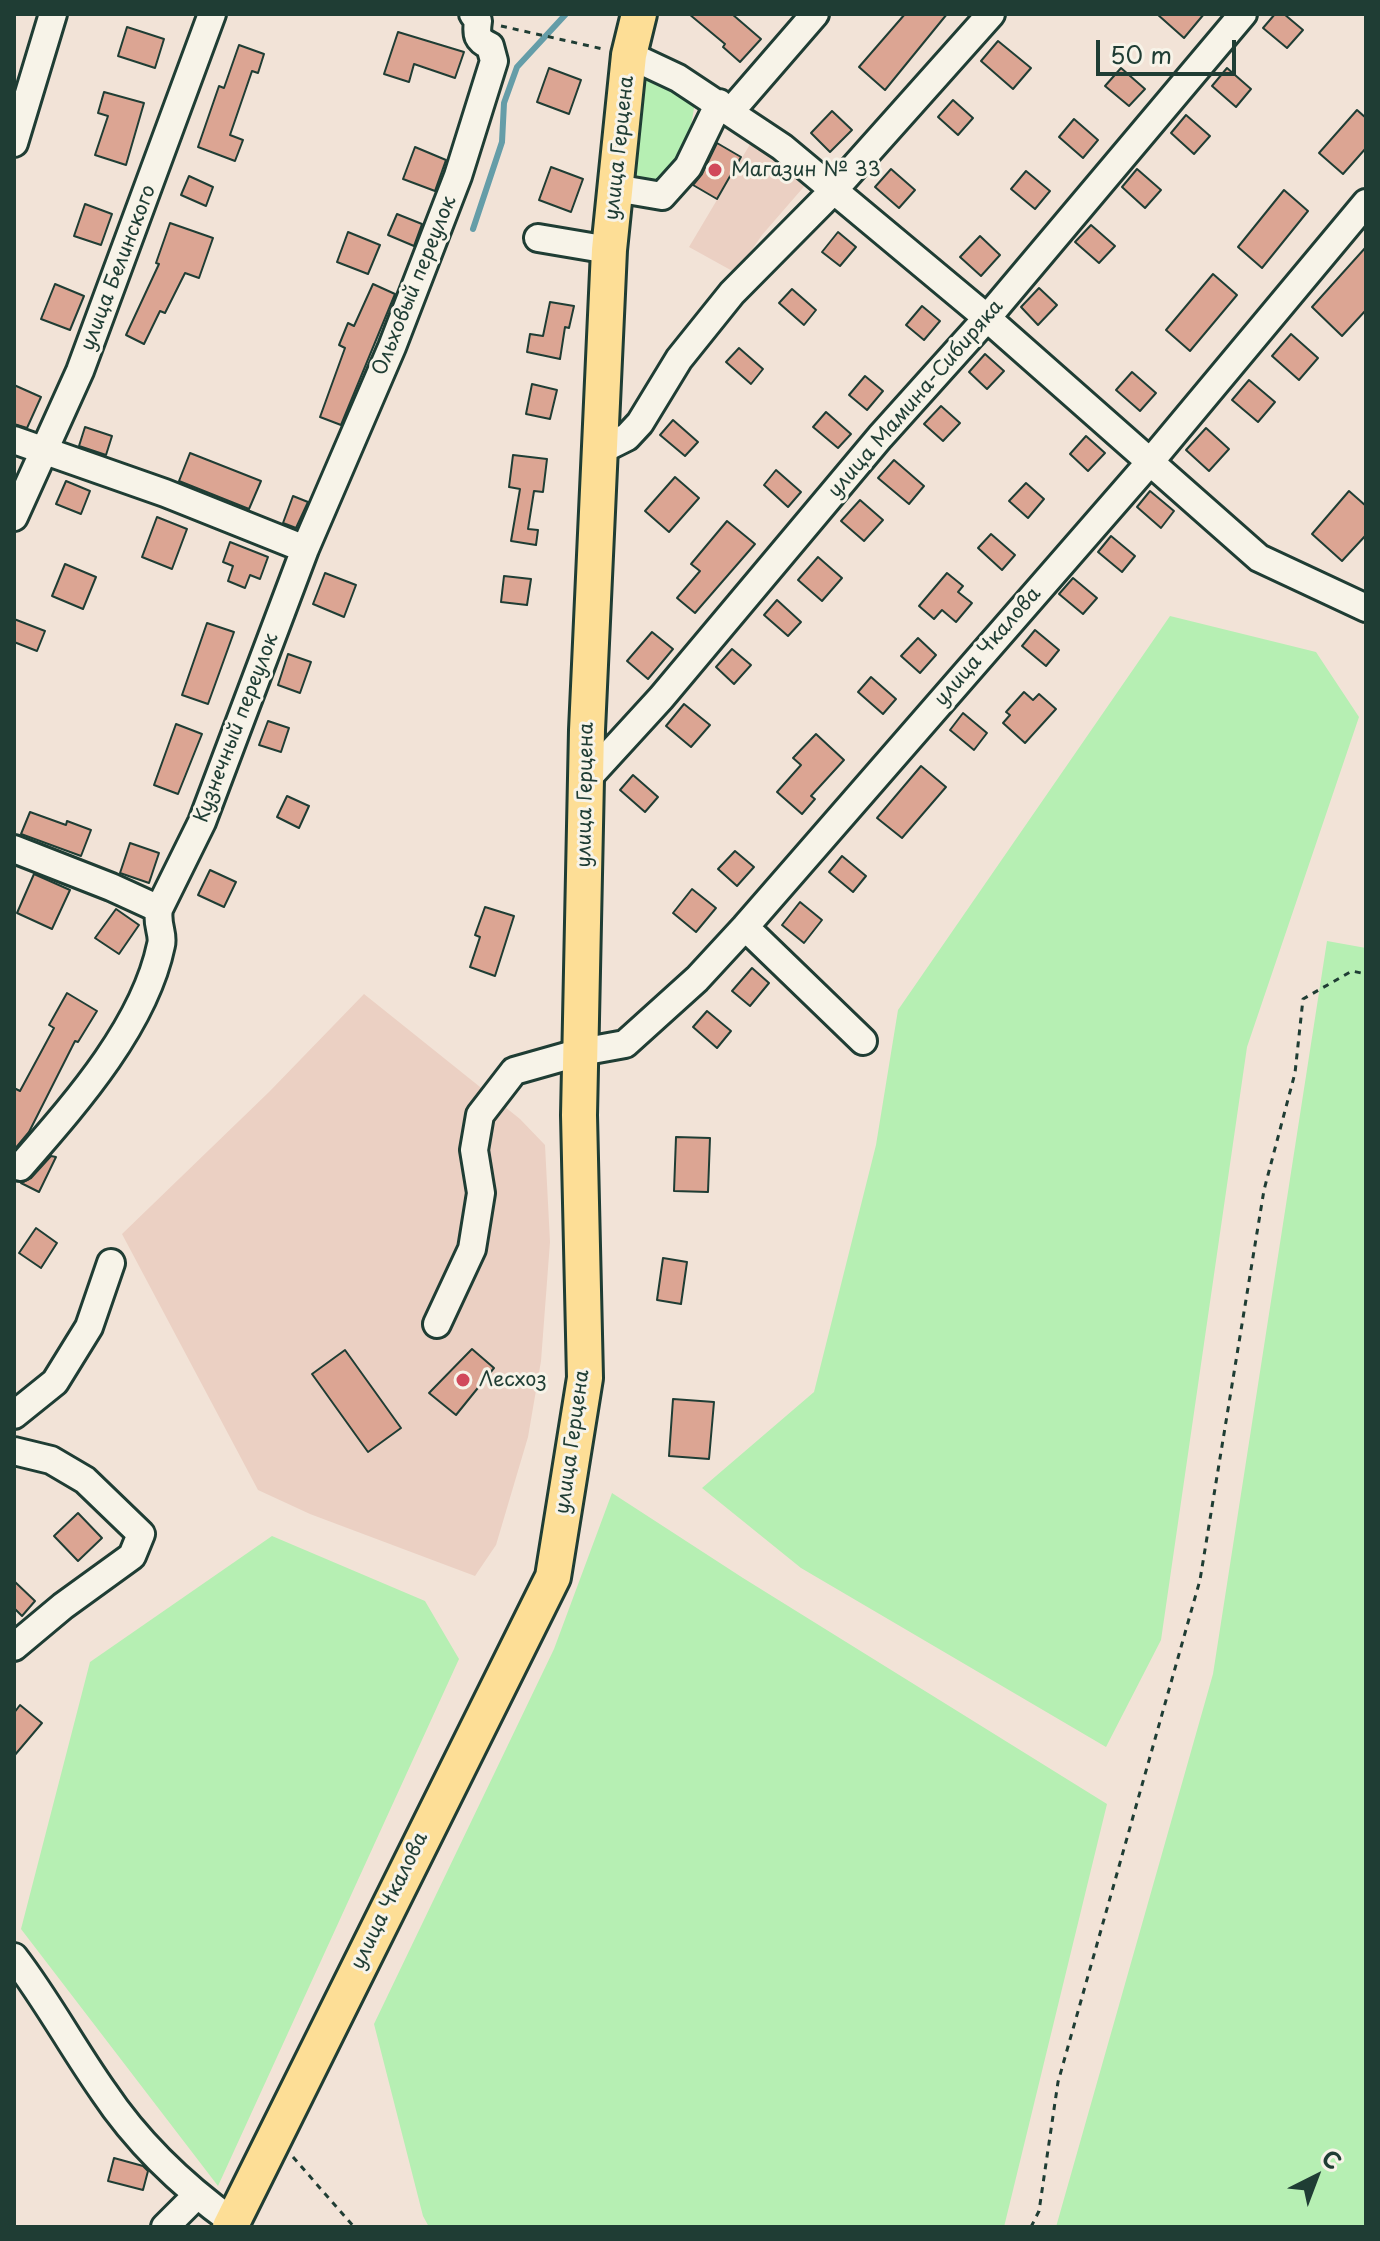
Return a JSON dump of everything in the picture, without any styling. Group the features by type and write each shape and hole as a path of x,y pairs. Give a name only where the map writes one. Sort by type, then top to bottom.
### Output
{"main road":[{"name":"улица Герцена","path":"553,1577 585,1378 580,1130 585,781 609,250 629,55 639,14"},
{"name":"улица Чкалова","path":"231,2224 553,1577"}],"street":[{"path":"14,143 53,14"},
{"name":"улица Белинского","path":"14,517 80,371 212,14"},
{"path":"615,188 662,196 688,167 725,107 815,14"},
{"path":"601,450 627,437 640,423 679,359 732,293 833,191 991,14"},
{"name":"улица Мамина-Сибиряка","path":"585,781 671,686 880,437 987,318 1243,14"},
{"name":"Ольховый переулок","path":"305,549 392,347 458,176 494,61 490,46 480,42 476,34 475,18"},
{"path":"629,55 678,78 782,147 987,318 1259,558 1366,608"},
{"name":"улица Чкалова","path":"437,1324 472,1249 481,1193 474,1150 480,1115 514,1071 581,1052 625,1044 697,979 1150,462 1366,203"},
{"path":"538,238 609,250"},
{"path":"14,440 165,493 305,549"},
{"name":"Кузнечный переулок","path":"20,1167 83,1095 153,978 163,940 157,923 159,909 202,822 305,549"},
{"path":"14,849 159,909"},
{"path":"745,927 863,1041"},
{"path":"14,1415 55,1382 89,1327 111,1263"},
{"path":"14,1451 51,1460 85,1480 141,1534 132,1556 63,1606 14,1647"},
{"path":"14,1957 104,2093 162,2162 196,2196 231,2224"},
{"path":"165,2227 196,2196"}],"path":[{"path":"475,18 629,55"},
{"path":"1031,2227 1039,2211 1058,2082 1200,1580 1223,1425 1264,1190 1295,1073 1303,999 1352,971 1366,974"},
{"path":"275,2136 354,2227"}],"shaded area":[{"path":"752,141 808,182 762,235 736,273 689,247"},
{"path":"364,994 520,1119 545,1145 550,1242 541,1361 528,1437 496,1545 475,1576 310,1514 258,1490 122,1234 269,1092"}],"green space":[{"path":"646,74 695,102 685,146 674,167 656,179 637,181 630,158"},
{"path":"1170,616 1316,652 1359,717 1247,1047 1161,1640 1106,1747 801,1568 702,1488 814,1392 876,1145 898,1010"},
{"path":"1327,941 1366,948 1366,2227 1056,2227 1213,1674"},
{"path":"612,1493 1107,1804 1004,2227 429,2227 423,2216 374,2024 554,1649"},
{"path":"272,1536 425,1601 459,1659 218,2186 21,1929 90,1662"}],"building":[{"path":"689,14 732,14 761,39 740,62 723,47 725,44"},
{"path":"905,14 947,14 885,90 859,67"},
{"path":"1157,14 1204,14 1184,38"},
{"path":"1275,14 1284,14 1303,30 1287,48 1263,28"},
{"path":"127,27 164,39 155,68 118,56"},
{"path":"398,32 464,52 455,78 414,64 409,82 384,74"},
{"path":"998,41 1031,68 1013,89 981,61"},
{"path":"239,45 264,54 258,73 252,71 230,135 243,140 235,161 198,147 219,86 224,88"},
{"path":"549,68 581,80 569,114 537,102"},
{"path":"1121,68 1145,89 1129,106 1105,86"},
{"path":"1227,68 1251,89 1236,107 1212,86"},
{"path":"104,92 144,103 126,165 95,155 108,116 98,113"},
{"path":"953,100 973,118 958,135 938,117"},
{"path":"1357,110 1366,118 1366,148 1343,174 1319,153"},
{"path":"832,111 852,130 830,152 811,133"},
{"path":"1186,115 1210,136 1194,154 1171,133"},
{"path":"1074,119 1098,140 1083,158 1059,137"},
{"name":"Магазин № 33","path":"717,143 741,157 717,199 693,185"},
{"path":"415,147 446,160 435,191 403,179"},
{"path":"551,167 583,179 571,212 539,200"},
{"path":"891,169 915,190 899,208 875,187"},
{"path":"1137,169 1161,190 1145,208 1122,187"},
{"path":"1026,171 1050,191 1035,209 1011,189"},
{"path":"189,176 213,187 206,206 181,195"},
{"path":"1284,190 1308,211 1262,268 1238,247"},
{"path":"85,204 112,214 101,245 74,236"},
{"path":"397,214 422,224 414,246 388,235"},
{"path":"170,223 213,238 199,278 185,273 165,313 160,311 144,344 126,335 159,264 156,263"},
{"path":"1091,225 1115,246 1099,263 1075,242"},
{"path":"348,232 380,245 368,274 337,262"},
{"path":"838,232 856,247 840,266 822,252"},
{"path":"980,236 1000,255 981,276 960,257"},
{"path":"1366,247 1366,310 1342,336 1312,307"},
{"path":"1213,274 1237,295 1190,351 1166,330"},
{"path":"55,284 84,296 70,330 41,319"},
{"path":"373,284 395,294 341,425 320,417 345,348 339,345 348,323 354,326"},
{"path":"1039,288 1057,305 1038,325 1021,307"},
{"path":"792,289 816,310 804,325 779,303"},
{"path":"550,302 574,306 569,328 565,327 560,359 527,352 530,334 543,336"},
{"path":"922,306 940,321 924,340 906,325"},
{"path":"1291,334 1318,358 1299,380 1272,356"},
{"path":"739,348 763,369 751,384 726,362"},
{"path":"985,354 1004,371 987,389 969,372"},
{"path":"1132,372 1156,393 1140,411 1116,390"},
{"path":"865,376 883,391 867,410 849,395"},
{"path":"1249,380 1275,402 1258,422 1232,400"},
{"path":"532,384 557,390 550,419 526,414"},
{"path":"14,385 41,397 27,428 14,424"},
{"path":"941,406 960,423 943,441 924,424"},
{"path":"826,412 851,434 838,448 813,427"},
{"path":"673,420 698,442 685,456 660,435"},
{"path":"85,427 112,436 106,455 79,446"},
{"path":"1206,428 1229,449 1209,471 1186,450"},
{"path":"1086,436 1105,453 1088,471 1070,454"},
{"path":"190,453 261,481 249,509 179,481"},
{"path":"513,455 547,459 543,492 534,491 528,529 538,530 536,545 511,541 520,489 509,487"},
{"path":"894,460 924,486 909,504 878,478"},
{"path":"776,470 801,492 788,507 764,485"},
{"path":"675,477 699,498 669,532 645,511"},
{"path":"66,481 90,491 81,514 56,504"},
{"path":"1026,483 1044,499 1028,518 1009,501"},
{"path":"1150,491 1174,511 1161,528 1137,507"},
{"path":"1349,491 1366,506 1366,535 1342,561 1312,534"},
{"path":"293,496 308,502 296,528 283,523"},
{"path":"860,500 883,520 864,541 841,521"},
{"path":"157,517 187,529 172,569 142,557"},
{"path":"727,521 755,544 695,613 677,598 700,571 691,564"},
{"path":"991,534 1015,555 1002,570 978,548"},
{"path":"1111,536 1135,556 1122,572 1098,552"},
{"path":"230,542 268,557 260,579 250,575 245,588 228,581 233,566 223,562"},
{"path":"818,557 842,578 822,601 798,580"},
{"path":"65,564 96,577 83,609 52,596"},
{"path":"325,573 356,585 344,617 313,604"},
{"path":"947,573 963,586 958,592 972,603 956,622 942,610 934,619 919,606"},
{"path":"504,576 531,579 527,605 501,602"},
{"path":"1073,578 1097,598 1083,614 1059,594"},
{"path":"777,600 801,622 788,636 764,615"},
{"path":"14,619 45,631 37,651 14,642"},
{"path":"207,623 234,632 208,704 182,695"},
{"path":"1035,630 1059,650 1046,666 1022,646"},
{"path":"652,632 673,649 648,679 627,661"},
{"path":"918,638 936,655 920,673 901,656"},
{"path":"732,649 751,665 734,684 716,667"},
{"path":"288,654 311,662 300,693 278,685"},
{"path":"871,677 896,699 883,714 858,692"},
{"path":"1024,692 1033,700 1039,694 1056,709 1025,743 1003,723 1010,715 1006,712"},
{"path":"684,704 710,725 691,747 666,726"},
{"path":"963,713 987,733 974,750 950,730"},
{"path":"268,721 289,728 281,752 259,745"},
{"path":"176,724 202,734 178,794 154,785"},
{"path":"816,734 844,760 811,796 815,799 802,814 777,792 801,765 793,758"},
{"path":"921,766 946,787 902,838 877,818"},
{"path":"633,775 658,797 645,812 620,790"},
{"path":"287,796 309,806 299,828 277,817"},
{"path":"30,812 91,830 81,856 21,834"},
{"path":"130,843 159,853 149,883 120,873"},
{"path":"735,851 754,867 737,886 718,869"},
{"path":"842,856 866,876 853,892 829,872"},
{"path":"210,870 236,882 224,907 198,895"},
{"path":"34,874 70,890 52,929 17,913"},
{"path":"692,889 716,908 696,932 673,913"},
{"path":"800,902 822,920 804,943 782,925"},
{"path":"485,907 514,916 495,976 470,967 480,937 475,935"},
{"path":"116,909 139,925 119,954 95,938"},
{"path":"752,968 769,983 750,1006 732,991"},
{"path":"67,993 97,1011 78,1042 75,1041 29,1132 14,1150 14,1088 20,1091 54,1028 49,1025"},
{"path":"707,1011 731,1031 717,1048 693,1027"},
{"path":"676,1137 710,1138 708,1192 674,1191"},
{"path":"51,1156 56,1157 39,1192 21,1183 31,1178"},
{"path":"36,1228 57,1243 41,1268 19,1253"},
{"path":"663,1258 687,1262 681,1304 657,1300"},
{"name":"Лесхоз","path":"472,1349 494,1368 456,1415 429,1393"},
{"path":"345,1350 401,1428 368,1452 312,1374"},
{"path":"673,1399 714,1402 709,1459 669,1456"},
{"path":"78,1513 102,1538 78,1561 54,1536"},
{"path":"14,1581 35,1601 22,1616 14,1608"},
{"path":"20,1705 42,1723 14,1756 14,1713"},
{"path":"114,2158 143,2166 148,2171 143,2190 108,2181"}],"waterway":[{"path":"473,229 502,142 504,103 517,67 566,14"}],"place":[{"name":"Магазин № 33","path":"715,170"},
{"name":"Лесхоз","path":"463,1380"}]}
